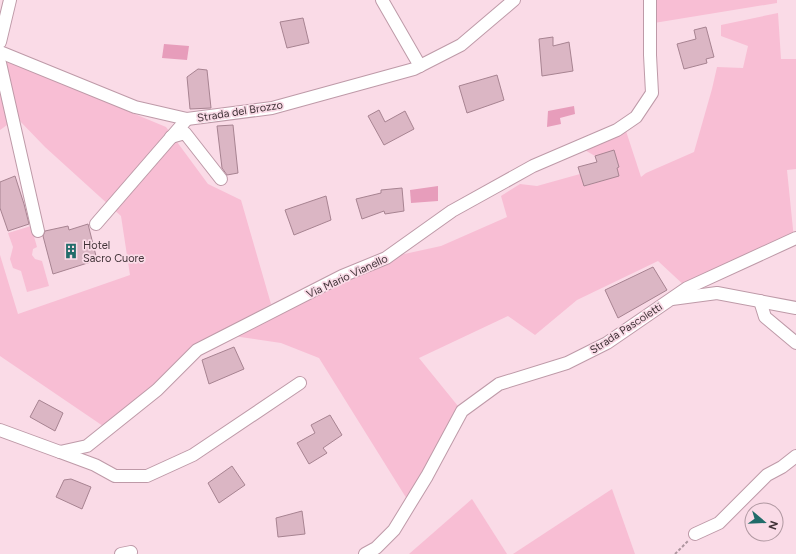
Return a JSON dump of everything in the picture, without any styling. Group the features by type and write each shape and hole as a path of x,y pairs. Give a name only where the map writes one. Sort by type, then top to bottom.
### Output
{"street":[{"path":"0,42 7,0"},
{"path":"382,0 420,66"},
{"name":"Strada del Brozzo","path":"0,52 135,107 187,119 272,108 414,69 461,45 514,0"},
{"name":"Via Mario Vianello","path":"60,452 87,446 157,390 197,350 342,276 386,258 452,211 533,166 617,130 636,117 652,93 650,0"},
{"path":"0,63 38,231"},
{"path":"96,224 187,119"},
{"path":"170,137 185,133 221,179"},
{"name":"Strada Pascoletti","path":"365,554 376,548 394,530 427,476 462,411 499,384 567,363 607,343 688,288 796,238"},
{"path":"671,299 717,293 796,308"},
{"path":"760,301 765,317 796,343"},
{"path":"0,430 95,465 115,476 147,476 193,455 300,384"},
{"path":"695,534 719,523 767,475 782,467 796,456"}],"path":[{"path":"675,554 695,534"}],"shaded area":[{"path":"656,0 777,0 777,3 654,23"},
{"path":"778,13 781,59 796,59 796,169 787,170 794,239 687,288 658,261 577,300 535,335 508,316 419,358 462,411 410,504 319,358 281,343 226,335 386,258 441,246 507,217 501,196 520,184 537,186 580,174 585,186 619,176 617,168 619,167 614,150 595,156 583,149 626,131 641,177 646,173 694,152 717,67 743,68 748,46 721,36 721,25"},
{"path":"164,44 189,46 187,60 162,58"},
{"path":"0,52 70,87 166,127 208,184 241,200 271,304 195,347 155,387 103,426 0,356 0,255 18,314 130,275 121,216 45,147 17,118 0,130"},
{"path":"574,106 575,114 560,118 561,124 547,127 548,111"},
{"path":"438,186 438,201 411,203 410,190"},
{"path":"31,226 37,247 33,249 32,255 35,259 42,261 49,286 27,292 21,271 13,268 10,259 13,247 8,233"},
{"path":"612,489 635,554 513,554"},
{"path":"472,499 507,554 409,554"}],"building":[{"path":"303,18 309,43 287,48 280,22"},
{"path":"706,27 714,57 706,59 707,63 684,69 677,44 696,39 694,30"},
{"path":"553,37 553,46 569,42 573,71 542,76 539,39"},
{"path":"198,69 207,70 211,108 190,109 187,77"},
{"path":"497,75 504,100 467,113 459,86"},
{"path":"379,110 385,122 405,111 414,129 384,145 368,116"},
{"path":"233,125 238,173 227,175 222,168 217,126"},
{"path":"614,150 619,167 617,168 619,176 584,186 578,167 597,162 595,156"},
{"path":"15,176 29,224 8,231 0,208 0,182"},
{"path":"402,188 404,211 385,214 384,211 362,219 356,199 381,193 381,190"},
{"path":"326,196 331,220 294,235 285,210"},
{"name":"Hotel Sacro Cuore","path":"88,224 97,260 53,274 43,236 45,231 68,226 69,230"},
{"path":"653,267 667,290 618,318 605,290"},
{"path":"234,347 244,369 209,384 202,360"},
{"path":"39,400 63,413 55,431 30,417"},
{"path":"330,415 342,435 323,448 327,453 309,464 297,443 315,433 311,425"},
{"path":"232,466 245,485 219,503 208,483"},
{"path":"71,479 91,487 82,509 56,497 64,480"},
{"path":"302,511 305,534 278,537 276,518"}],"place":[{"name":"Hotel Sacro Cuore","path":"71,251"}]}
